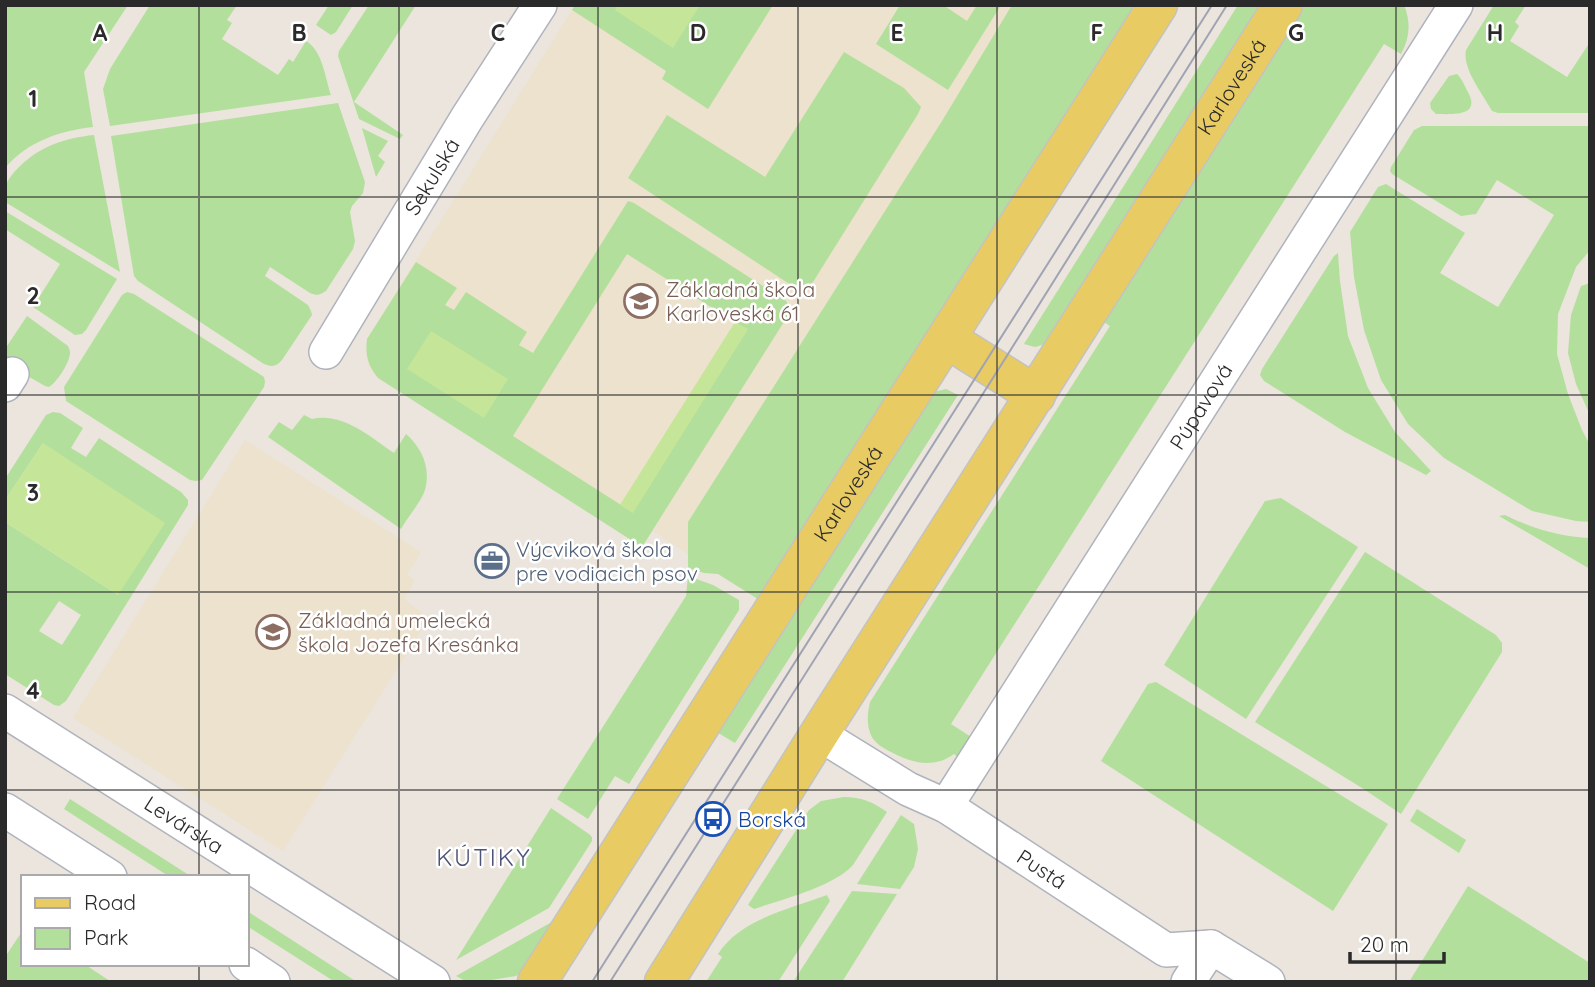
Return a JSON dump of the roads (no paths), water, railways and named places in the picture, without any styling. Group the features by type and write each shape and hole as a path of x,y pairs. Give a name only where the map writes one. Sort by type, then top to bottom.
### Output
{"main road":[{"name":"Karloveská","path":"537,982 1158,5"},
{"name":"Karloveská","path":"664,982 1283,5"},
{"path":"947,339 1036,395"}],"street":[{"name":"Sekulská","path":"326,352 467,118 540,5"},
{"name":"Púpavová","path":"946,806 1453,6"},
{"name":"Levárska","path":"5,711 430,981"},
{"name":"Pustá","path":"819,734 908,789 946,806 1166,950 1211,947"},
{"path":"7,811 107,875"},
{"path":"1188,982 1211,947 1268,982"},
{"path":"248,965 273,982"}],"tram line":[{"path":"592,982 1212,5"},
{"path":"610,982 1227,5"}],"place":[{"name":"Základná škola Karloveská 61","path":"641,301"},
{"name":"Výcviková škola pre vodiacich psov","path":"492,561"},
{"name":"Základná umelecká škola Jozefa Kresánka","path":"273,632"},
{"name":"Borská","path":"713,819"}],"district":[{"name":"KÚTIKY","path":"484,857"}]}
